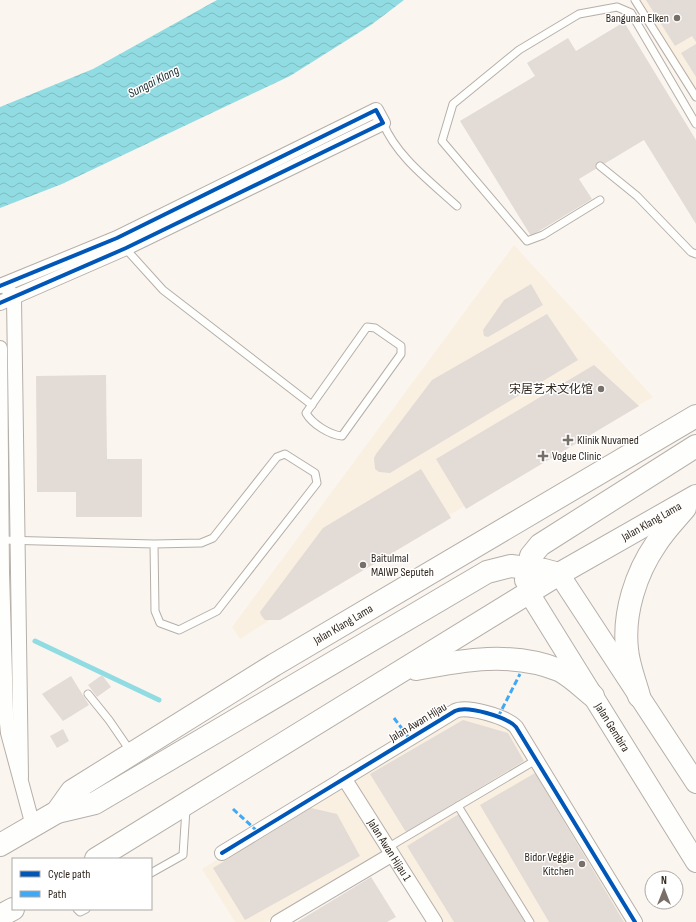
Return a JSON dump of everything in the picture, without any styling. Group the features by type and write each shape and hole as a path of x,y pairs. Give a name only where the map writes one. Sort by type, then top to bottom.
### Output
{"main road":[{"name":"Jalan Klang Lama","path":"0,844 57,812 72,791 281,661 696,416"},
{"path":"529,593 526,581 528,568 531,556 540,545 696,446"},
{"name":"Jalan Klang Lama","path":"98,858 559,574 694,497"},
{"path":"639,696 627,649 627,622 640,571 656,544 694,497"},
{"path":"57,812 95,803 487,572 511,566 559,574 696,783"},
{"name":"Jalan Gembira","path":"529,593 696,862"},
{"path":"402,672 457,661 524,659 560,671 594,696"},
{"path":"0,916 12,910"}],"street":[{"path":"2,286 0,302 14,298 122,243 376,110 383,123"},
{"path":"2,286 122,243"},
{"path":"2,286 14,298 16,541 21,777"},
{"path":"0,348 6,713 8,733 33,826"},
{"name":"Jalan Awan Hijau","path":"222,853 462,708 469,709 510,721 516,727 635,922"},
{"name":"Jalan Awan Hijau 1","path":"344,778 431,921"},
{"path":"278,922 389,851"}],"lane":[{"path":"635,0 696,95"},
{"path":"600,200 543,235 527,241 442,141 453,104 519,50 579,14 616,7 631,13 696,124"},
{"path":"383,123 389,138 401,152 457,206"},
{"path":"600,166 637,196 691,252 696,254"},
{"path":"122,243 163,290 312,405"},
{"path":"367,327 375,328 401,346 401,354 342,436 335,436 309,419 306,413 312,405 367,327"},
{"path":"2,540 154,544 201,543 213,538 276,457 285,454 315,473 316,483 217,611 179,630 160,623 155,611 154,544"},
{"path":"88,694 109,720 132,754"},
{"path":"389,851 458,806 536,760"},
{"path":"152,872 182,856 186,805"},
{"path":"458,806 530,922"}],"shaded area":[{"path":"640,0 696,0 696,91"},
{"path":"514,245 653,397 287,609 240,639 232,627"},
{"path":"462,713 511,728 626,922 440,922 393,848 266,922 235,922 202,869"}],"water":[{"name":"Sungai Klang","path":"217,0 404,0 371,25 290,76 62,184 0,208 0,107 93,69"}],"building":[{"name":"Bangunan Elken","path":"646,0 696,0 696,42 692,36 675,46"},
{"path":"624,22 696,140 696,224 644,140 579,179 592,199 531,236 460,121 535,76 527,63 568,38 576,51"},
{"name":"Bangunan Elken","path":"696,44 696,77 681,53"},
{"path":"531,284 543,305 488,337 484,336 483,330 504,300"},
{"path":"547,314 578,360 390,473 379,472 375,469 374,458 376,454 432,380"},
{"path":"594,365 639,406 466,509 436,459"},
{"path":"106,375 107,459 142,459 142,517 76,517 76,492 37,492 36,376"},
{"path":"421,469 451,518 280,620 265,620 260,612 323,528"},
{"path":"102,675 111,687 97,697 88,685"},
{"path":"71,676 89,705 63,721 42,694"},
{"path":"463,720 508,733 524,761 406,832 370,774"},
{"path":"63,729 69,741 57,748 50,736"},
{"path":"535,773 624,922 549,922 480,805"},
{"path":"311,808 337,814 360,856 245,920 213,868"},
{"path":"459,814 526,922 454,922 407,846"},
{"path":"371,877 396,917 387,922 297,922"}],"waterway":[{"path":"35,641 159,700"}],"marked path":[{"path":"498,717 520,674"},
{"path":"394,718 409,738"},
{"path":"233,809 257,831"}],"cycle path":[{"path":"0,286 117,238 376,110 383,123 126,248 0,303"},
{"path":"222,853 455,711 477,711 504,719 516,727 635,922"}],"place":[{"name":"Bangunan Elken","path":"677,18"},
{"name":"宋居艺术文化馆","path":"601,389"},
{"name":"Klinik Nuvamed","path":"568,440"},
{"name":"Vogue Clinic","path":"543,456"},
{"name":"Baitulmal MAIWP Seputeh","path":"363,565"},
{"name":"Bidor Veggie Kitchen","path":"582,864"}]}
